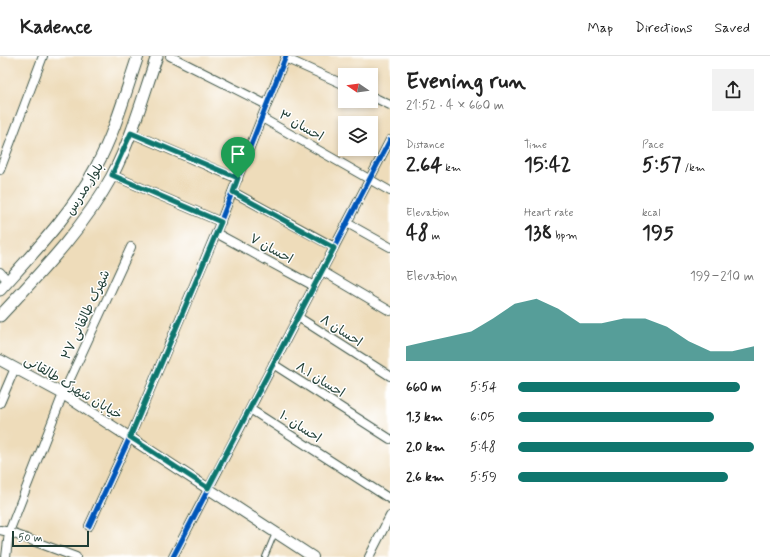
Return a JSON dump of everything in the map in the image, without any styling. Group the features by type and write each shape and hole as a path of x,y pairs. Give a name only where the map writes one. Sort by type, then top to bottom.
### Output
{"main road":[{"name":"بلوار مدرس","path":"2,287 40,246 74,205 96,167 115,127 138,56"},
{"name":"بلوار مدرس","path":"0,316 53,258 83,221 112,175 131,133 157,56"}],"street":[{"path":"0,170 43,56"},
{"path":"170,56 267,105"},
{"path":"89,526 130,437 221,222 286,57 338,82"},
{"path":"378,99 390,105"},
{"name":"احسان ۳","path":"262,118 390,191"},
{"path":"131,133 238,178"},
{"path":"173,557 390,140"},
{"path":"112,175 221,222"},
{"path":"233,192 334,248"},
{"path":"347,223 390,247"},
{"name":"احسان ۷","path":"216,233 314,286"},
{"name":"شهرک طالقانی ۲۷","path":"6,557 9,532 63,394 131,247"},
{"path":"322,270 390,311"},
{"path":"0,272 2,287"},
{"name":"احسان ۸","path":"298,317 390,376"},
{"name":"خیابان شهرک طالقانی","path":"0,360 63,394 313,557"},
{"name":"احسان ۸.۱","path":"273,364 390,439"},
{"path":"0,403 15,368"},
{"name":"احسان ۱۰","path":"250,409 390,500"},
{"path":"369,557 390,516"},
{"path":"0,530 76,557"}],"lane":[{"path":"265,557 275,532"}],"cycle path":[{"path":"89,526 130,437 216,233 286,56"},
{"path":"173,557 390,140"}],"route":[{"path":"131,133 238,178 233,192 334,248 208,488 130,437 221,222 112,175 131,133"}]}
